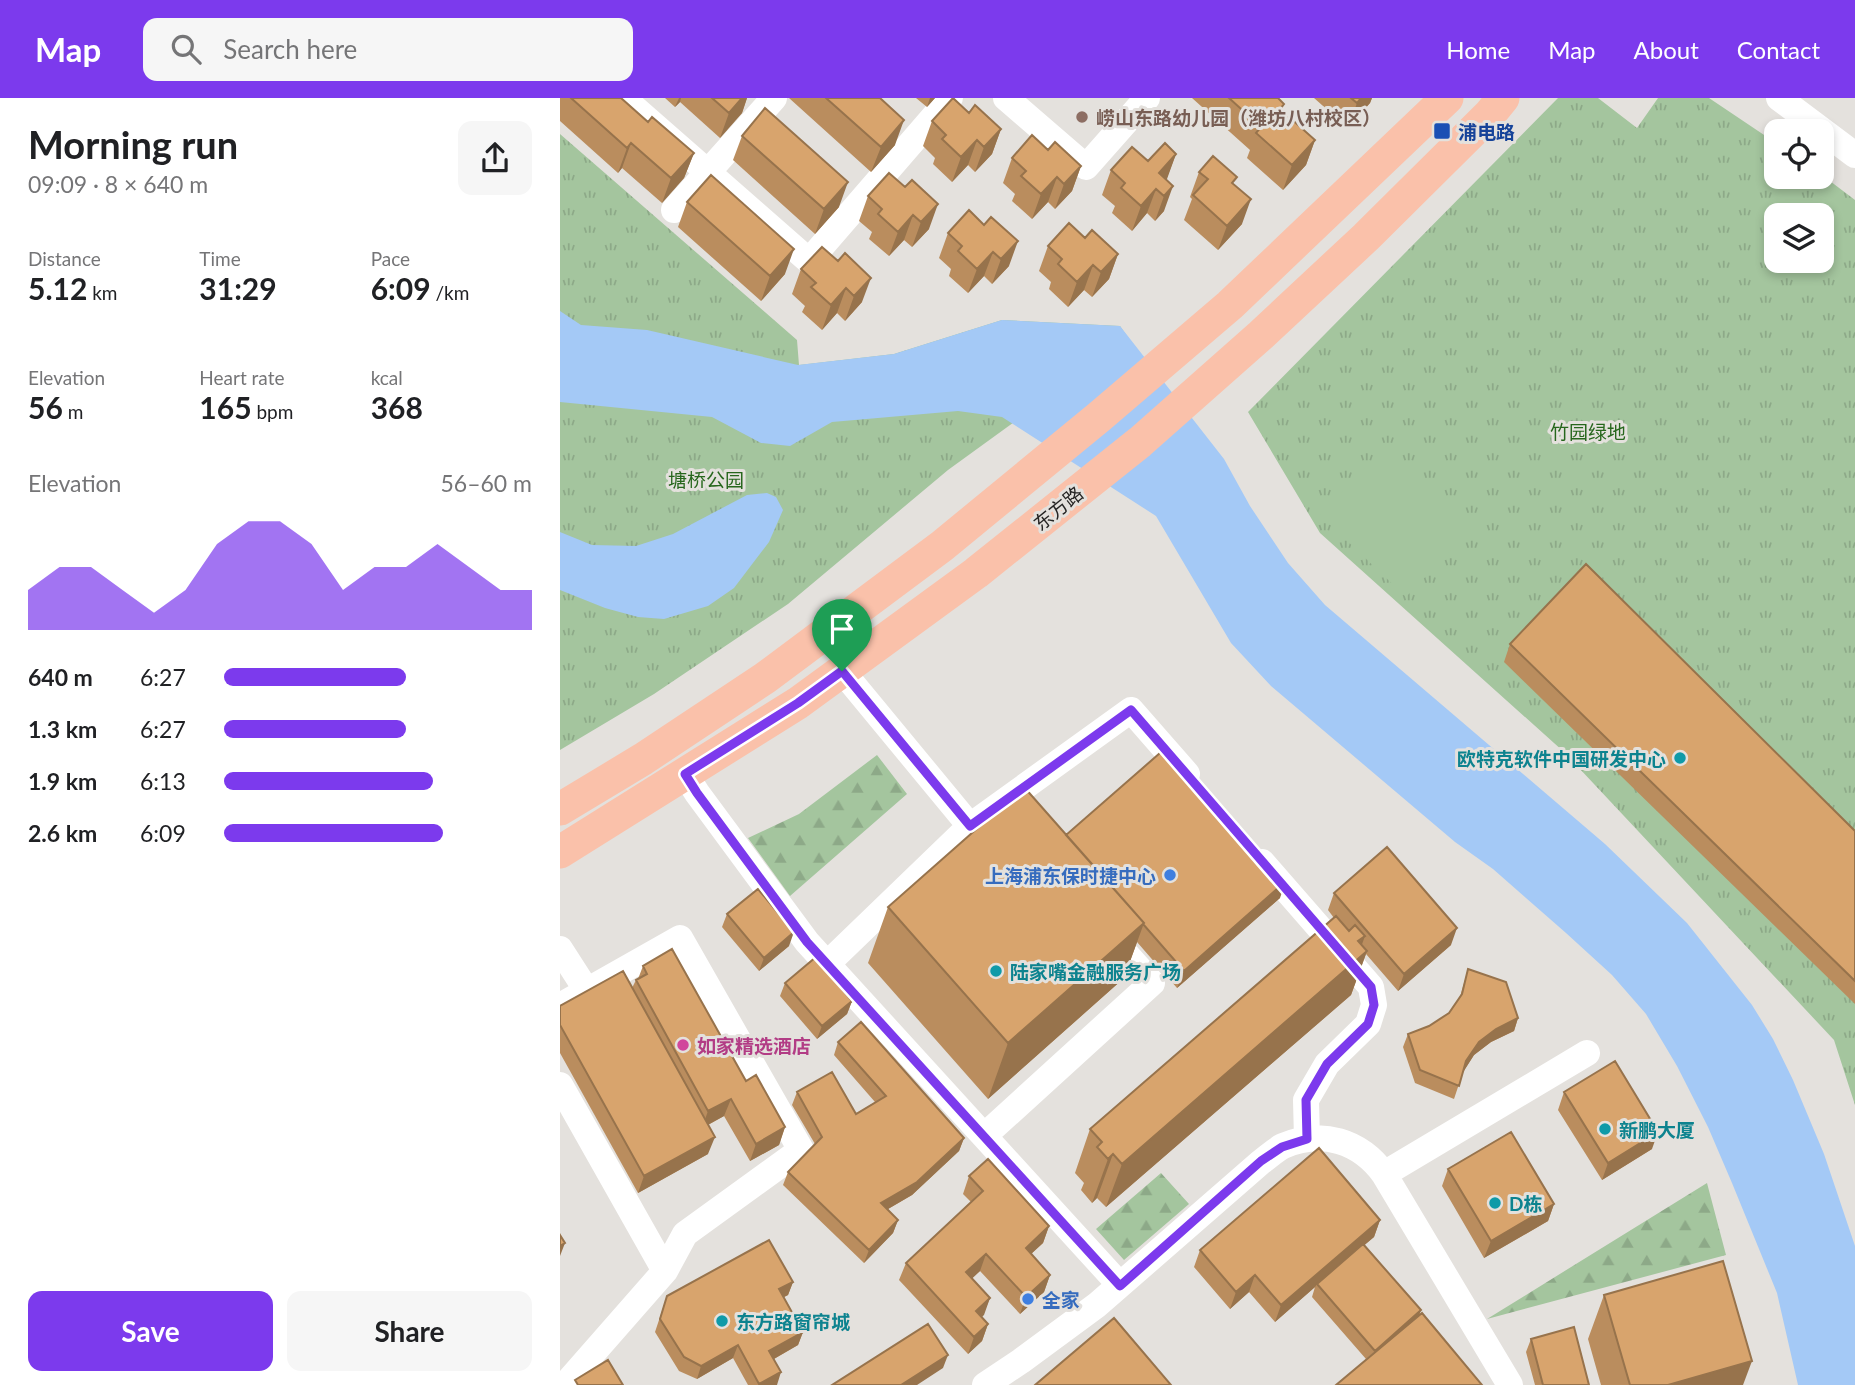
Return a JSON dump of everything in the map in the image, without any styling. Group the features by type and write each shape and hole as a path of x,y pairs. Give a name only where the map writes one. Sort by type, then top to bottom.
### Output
{"main road":[{"path":"560,809 643,760 765,678 942,546 1230,305 1447,98"},
{"name":"东方路","path":"560,852 798,703 976,573 1150,433 1261,335 1366,237 1503,98"}],"street":[{"path":"624,98 808,261 950,98"},
{"path":"674,210 774,98"},
{"path":"1006,98 1086,167 1147,98"},
{"path":"1779,98 1855,155"},
{"path":"842,671 970,826"},
{"path":"827,964 970,826 1131,710 1202,792"},
{"path":"685,774 807,942 1120,1286"},
{"path":"996,807 1014,828"},
{"path":"1246,843 1371,987 1374,1005 1368,1024 1327,1064 1306,1100 1307,1139"},
{"path":"984,1136 1152,984 1088,911"},
{"path":"560,1006 680,938 801,1150 685,1234 665,1271 565,1385"},
{"path":"560,949 587,991"},
{"path":"1384,1174 1587,1053"},
{"path":"560,1085 665,1271"},
{"path":"985,1385 1075,1322 1120,1286 1261,1161 1282,1147 1307,1139 1329,1138 1353,1146 1373,1159 1384,1174 1510,1385"}],"green space":[{"name":"竹园绿地","path":"1558,98 1598,98 1637,128 1658,98 1709,98 1764,135 1764,189 1834,189 1834,184 1855,200 1855,1105 1834,1040 1564,752 1320,533 1248,412"},
{"name":"塘桥公园","path":"560,134 797,340 799,365 894,354 1002,320 1120,326 1129,339 948,470 788,604 654,694 560,750"},
{"path":"1386,446 1471,529 1406,597 1320,515"},
{"path":"877,755 907,794 790,896 748,838 799,814"},
{"path":"1161,1173 1189,1204 1124,1260 1096,1229"},
{"path":"1707,1183 1726,1255 1487,1319"}],"water":[{"path":"560,311 581,325 647,330 798,365 894,354 1002,320 1120,326 1224,459 1250,506 1288,563 1325,605 1605,844 1687,923 1752,1005 1773,1039 1793,1080 1824,1154 1855,1246 1855,1385 1798,1385 1777,1293 1732,1183 1708,1127 1677,1066 1646,1014 1612,975 1493,869 1455,842 1271,686 1231,643 1156,516 1002,417 958,411 832,422 790,446 761,443 712,417 560,402"},
{"path":"767,493 776,497 783,510 769,542 734,588 708,606 664,619 638,617 605,608 560,590 560,532 592,545 636,546 673,534 747,495"}],"building":[{"path":"571,98 621,98 648,122 652,117 694,153 671,178 631,143 627,148"},
{"path":"712,98 742,98 729,113"},
{"path":"826,98 880,98 904,120 881,147"},
{"path":"953,98 969,113 975,105 1001,129 984,147 977,140 961,157 942,139 946,135 932,121"},
{"path":"1229,98 1278,98 1284,104 1280,109 1315,140 1292,165 1256,133 1261,127"},
{"path":"765,108 848,182 824,209 742,136"},
{"path":"1032,135 1048,150 1055,142 1081,166 1064,184 1057,177 1041,194 1021,176 1026,171 1012,158"},
{"path":"1165,143 1176,154 1159,173 1173,186 1164,196 1156,189 1141,206 1121,188 1125,183 1111,170 1132,147 1148,161"},
{"path":"1213,156 1237,177 1232,183 1251,199 1227,226 1193,195 1208,179 1199,172"},
{"path":"889,173 905,187 912,180 938,204 921,222 913,215 898,232 878,214 882,209 868,196"},
{"path":"711,175 794,249 770,276 687,202"},
{"path":"969,210 984,225 991,217 1018,241 1001,259 993,252 977,269 958,251 962,246 948,233"},
{"path":"1069,223 1085,238 1092,230 1118,254 1101,272 1093,265 1077,282 1058,264 1062,259 1048,246"},
{"path":"822,247 838,261 845,253 871,278 854,296 846,288 831,305 811,287 816,283 801,269"},
{"name":"欧特克软件中国研发中心","path":"1586,564 1855,831 1855,981 1510,644"},
{"name":"上海浦东保时捷中心","path":"1168,746 1286,881 1184,971 1066,835"},
{"name":"陆家嘴金融服务广场","path":"1024,787 1144,923 1008,1043 888,907"},
{"path":"1387,847 1457,928 1404,974 1334,893"},
{"path":"758,889 794,932 764,958 727,914"},
{"path":"1336,916 1349,931 1355,925 1365,936 1358,941 1367,951 1122,1164 1113,1154 1108,1159 1097,1147 1102,1142 1090,1129"},
{"name":"如家精选酒店","path":"672,949 746,1081 756,1075 785,1127 756,1144 731,1099 708,1111 636,980 647,974 643,966"},
{"path":"816,957 852,1001 822,1026 785,983"},
{"path":"1468,969 1506,982 1518,1018 1496,1029 1479,1042 1466,1061 1459,1086 1420,1070 1408,1034 1429,1026 1449,1013 1462,994"},
{"path":"623,971 715,1137 644,1176 560,1025 560,1006"},
{"path":"861,1022 964,1138 917,1182 881,1203 898,1220 869,1250 788,1172 822,1137 797,1092 832,1072 856,1114 886,1096 838,1042"},
{"name":"新鹏大厦","path":"1615,1061 1658,1132 1608,1163 1564,1092"},
{"name":"D栋","path":"1511,1132 1554,1204 1491,1241 1448,1169"},
{"path":"1319,1148 1380,1220 1281,1305 1255,1275 1236,1292 1200,1250"},
{"path":"988,1159 1049,1226 1026,1248 1050,1275 1026,1297 986,1254 966,1272 990,1298 976,1311 988,1324 974,1337 906,1263 983,1191 969,1176"},
{"name":"东方路窗帘城","path":"769,1240 793,1282 779,1289 803,1332 769,1351 781,1372 759,1384 738,1345 701,1366 684,1357 660,1319 667,1296"},
{"path":"1363,1244 1421,1310 1375,1351 1317,1284"},
{"path":"1723,1261 1752,1361 1668,1385 1630,1385 1604,1295"},
{"path":"1422,1313 1482,1385 1336,1385"},
{"path":"1114,1318 1171,1385 1035,1385"},
{"path":"928,1324 948,1355 901,1385 832,1385"},
{"path":"1574,1327 1589,1385 1543,1385 1531,1339"},
{"path":"608,1360 623,1385 578,1385 575,1380"}],"place":[{"name":"崂山东路幼儿园（潍坊八村校区）","path":"1082,117"},
{"name":"浦电路","path":"1442,131"},
{"name":"欧特克软件中国研发中心","path":"1680,758"},
{"name":"上海浦东保时捷中心","path":"1170,875"},
{"name":"陆家嘴金融服务广场","path":"996,971"},
{"name":"如家精选酒店","path":"683,1045"},
{"name":"新鹏大厦","path":"1605,1129"},
{"name":"D栋","path":"1495,1203"},
{"name":"全家","path":"1028,1299"},
{"name":"东方路窗帘城","path":"722,1321"}],"route":[{"path":"842,671 970,826 1131,710 1371,987 1374,1005 1368,1024 1327,1064 1306,1100 1307,1139 1282,1147 1261,1161 1120,1286 807,942 685,774 798,703 842,671"}]}
